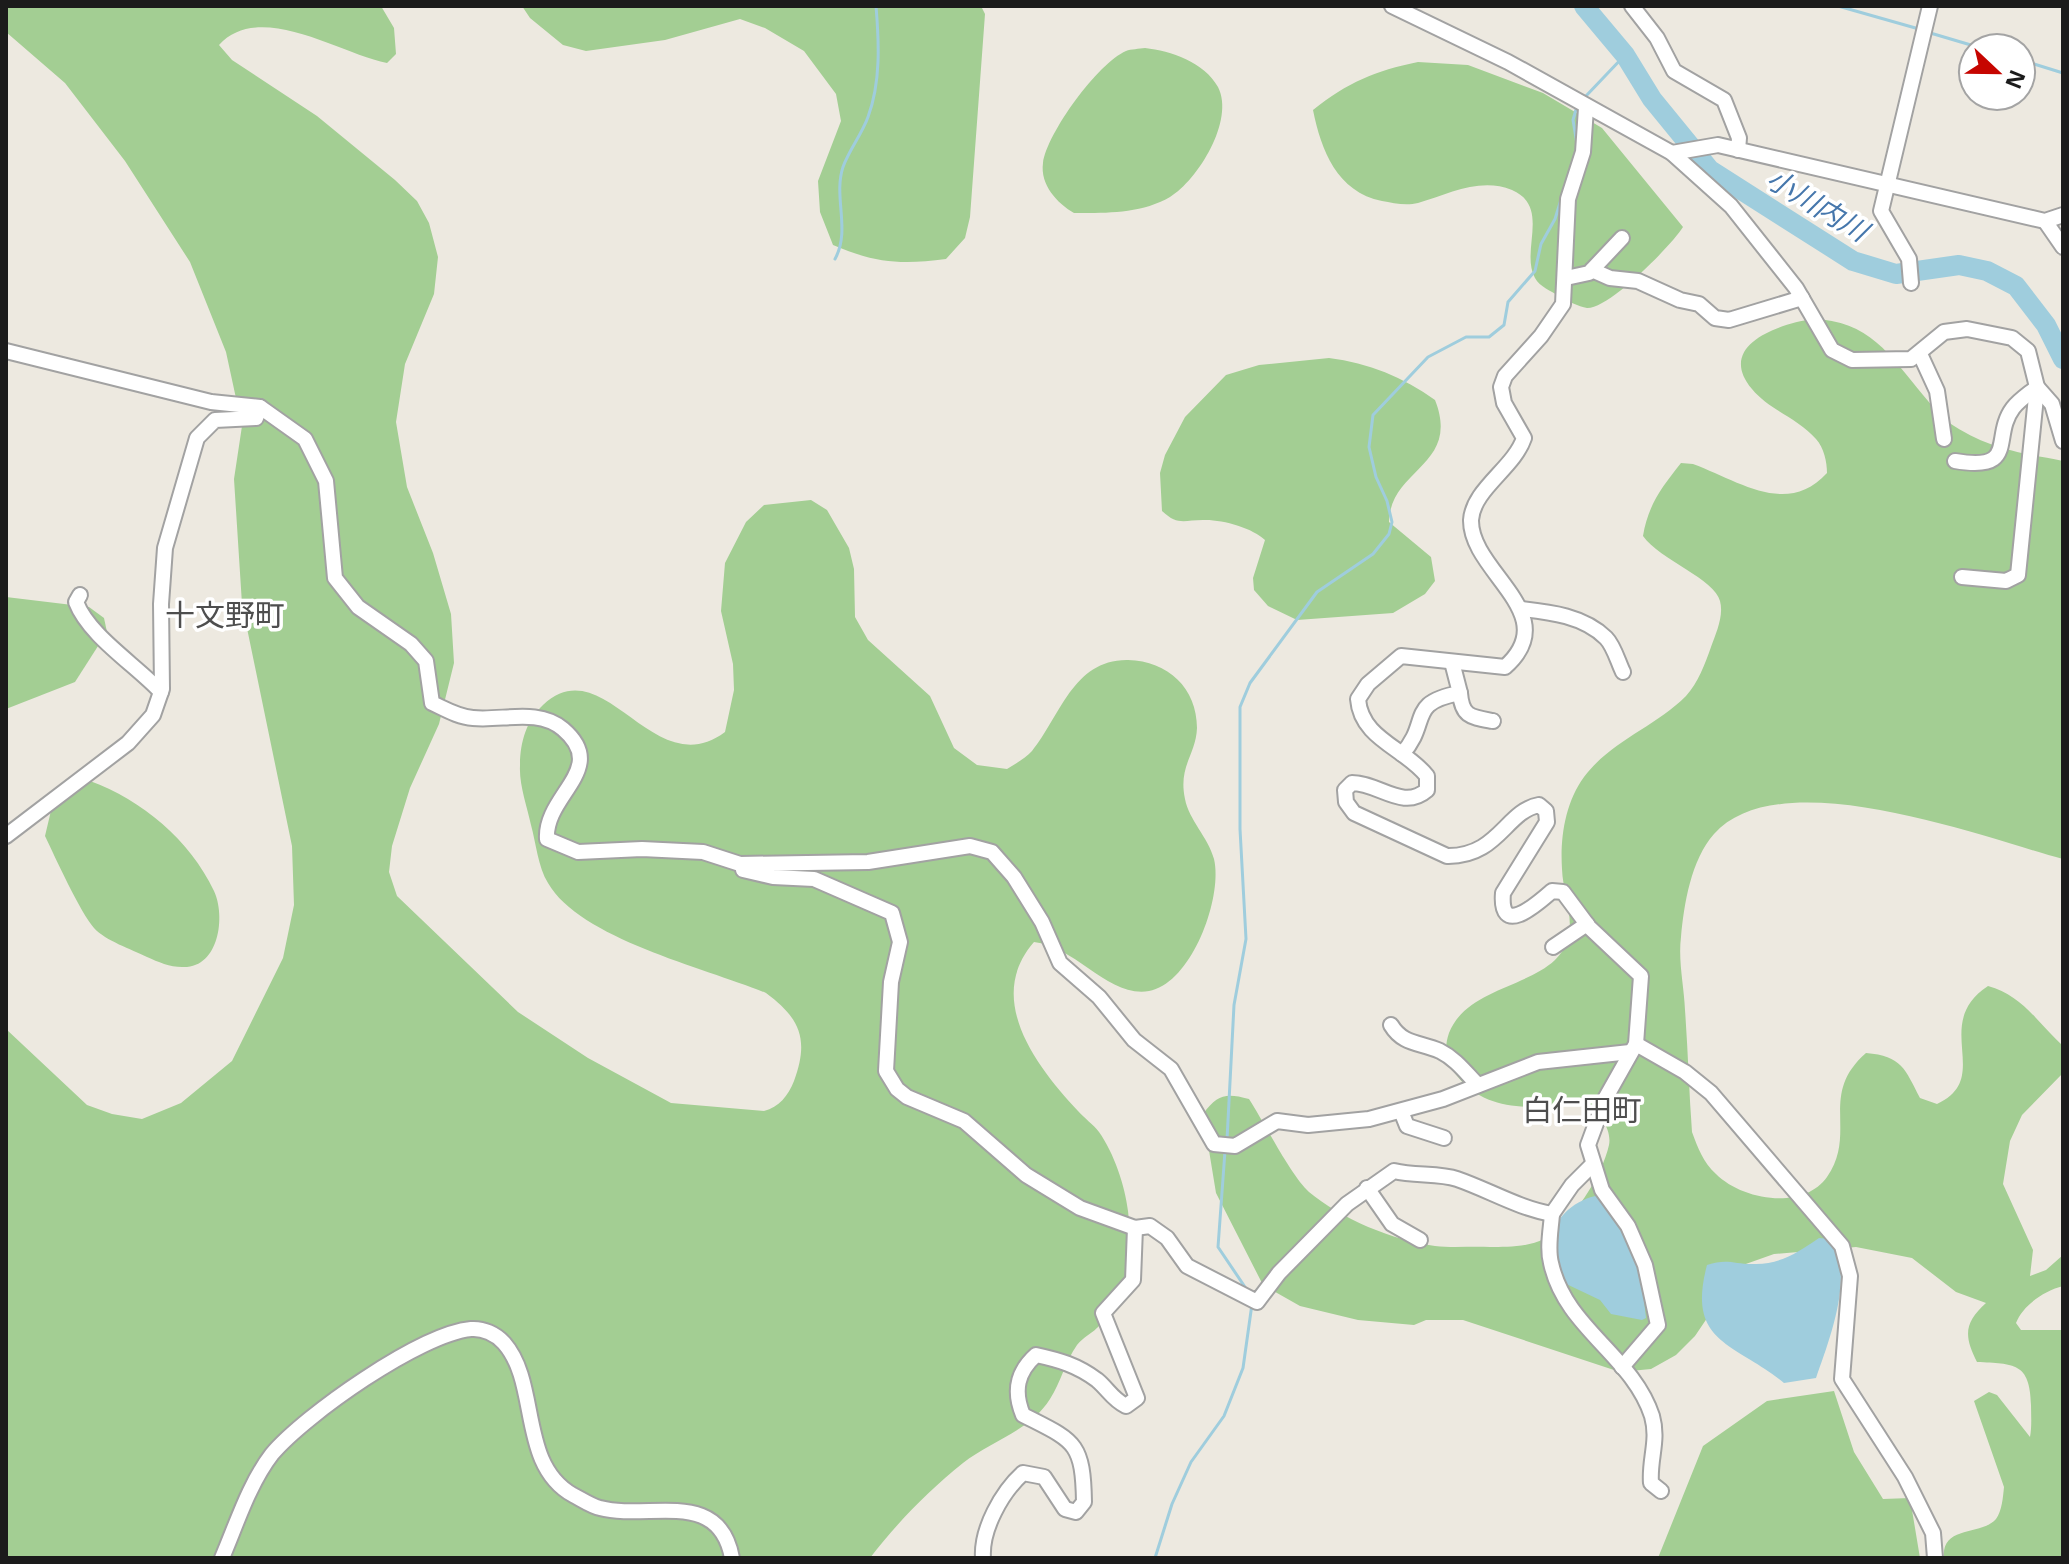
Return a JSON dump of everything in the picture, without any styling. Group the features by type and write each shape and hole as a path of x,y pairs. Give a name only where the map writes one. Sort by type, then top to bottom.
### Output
{"street":[{"path":"1392,6 1508,62 1672,153 1731,206 1802,298 1832,350 1852,360 1911,359 1944,332 1967,329 2012,338 2028,351 2037,387 2018,575 2006,581 1962,577"},
{"path":"1632,6 1657,38 1674,71 1724,100 1739,138 1738,150"},
{"path":"1911,283 1909,259 1881,211 1930,6"},
{"path":"1581,105 1583,152 1568,199 1563,304 1551,323 1505,376 1501,387 1504,403 1524,438 1520,452 1475,504 1471,519 1474,541 1522,609 1523,637 1517,657 1505,667 1401,656 1368,684 1358,699 1365,726 1427,776 1427,790 1419,797 1404,800 1366,783 1352,783 1345,790 1346,802 1354,813 1447,856 1460,856 1498,839 1520,813 1539,805 1546,811 1547,822 1503,893 1502,904 1514,916 1524,915 1552,891 1563,892 1587,924 1641,976 1633,1048 1593,1127 1588,1145 1602,1190 1628,1226 1645,1265 1658,1325 1622,1367"},
{"path":"1672,153 1718,145 2045,221 2063,215"},
{"path":"2045,221 2063,247"},
{"path":"1566,278 1592,270 1622,238"},
{"path":"1592,270 1610,278 1638,281 1680,300 1699,304 1715,318 1729,320 1802,298"},
{"path":"6,351 211,402 260,407 305,439 326,481 335,578 358,607 411,644 426,661 432,703 472,718 541,717 562,728 578,744 582,756 580,769 546,827 547,839 578,852 642,849 703,852 740,864 868,862 970,846 992,852 1021,889 1060,963 1099,997 1134,1040 1171,1069 1214,1144 1235,1146 1277,1121 1308,1125 1369,1119 1401,1111 1538,1062 1633,1048 1685,1072 1711,1093 1842,1246 1850,1276 1842,1379 1905,1477 1933,1533 1935,1558"},
{"path":"1920,354 1937,391 1944,439"},
{"path":"2037,387 2052,404 2063,441"},
{"path":"1955,461 1978,465 1996,457 2003,444 2012,409 2037,387"},
{"path":"6,836 128,743 153,715 161,692 165,548 197,438 215,420 256,418 260,407"},
{"path":"80,595 76,602 80,611 98,634 161,692"},
{"path":"1522,609 1557,612 1587,626 1606,638 1623,672"},
{"path":"1452,662 1462,710 1467,716 1493,721"},
{"path":"1402,754 1415,739 1420,712 1426,705 1460,693"},
{"path":"703,852 719,864 773,877 814,879 892,913 900,942 891,982 886,1071 897,1089 907,1097 964,1121 1026,1175 1080,1208 1135,1228 1150,1226 1167,1238 1187,1266 1257,1302 1279,1273 1367,1188 1394,1171 1417,1177 1453,1177 1531,1210 1552,1214"},
{"path":"1553,947 1587,924"},
{"path":"1391,1025 1409,1043 1441,1052 1458,1063 1478,1085"},
{"path":"1401,1111 1407,1126 1444,1138"},
{"path":"1592,1165 1572,1185 1552,1214 1550,1261 1562,1295 1581,1325 1636,1381 1651,1415 1657,1439 1650,1471 1651,1483 1661,1491"},
{"path":"1367,1188 1392,1224 1420,1240"},
{"path":"983,1558 982,1542 999,1505 1012,1482 1023,1473 1044,1477 1065,1509 1076,1512 1084,1502 1080,1457 1069,1438 1023,1415 1016,1399 1021,1368 1036,1355 1071,1363 1100,1382 1113,1400 1126,1406 1137,1398 1103,1313 1133,1280 1135,1228"},
{"path":"222,1558 249,1492 271,1455 290,1436 391,1362 434,1340 472,1329 494,1335 512,1355 535,1442 550,1470 568,1493 598,1508 690,1511 705,1516 718,1525 730,1545 732,1558"}],"green space":[{"path":"6,6 381,6 394,28 396,54 387,63 278,29 256,28 236,32 219,45 232,60 317,116 395,180 417,201 429,223 438,257 434,294 405,364 396,422 407,487 433,553 451,614 454,663 439,724 410,788 392,846 389,872 397,896 518,1012 588,1058 671,1103 764,1111 782,1100 799,1067 799,1031 787,1012 766,993 646,950 587,920 564,903 542,870 520,773 520,757 528,725 543,705 566,692 587,692 609,702 652,732 675,742 699,744 725,732 734,690 733,664 721,611 725,563 746,522 764,505 811,500 827,510 849,548 854,569 855,617 868,640 930,696 954,748 977,765 1007,769 1027,756 1081,679 1109,662 1128,660 1156,665 1178,679 1186,689 1196,714 1197,728 1183,788 1190,814 1211,851 1216,875 1209,915 1191,956 1165,985 1149,991 1134,991 1106,980 1064,952 1034,942 1020,964 1014,986 1015,1009 1033,1053 1062,1093 1099,1132 1118,1170 1127,1201 1130,1242 1122,1286 1100,1325 1077,1345 1042,1410 1021,1428 974,1455 950,1474 891,1532 870,1558 6,1558 6,1029 87,1105 112,1114 142,1119 181,1103 232,1061 283,958 294,905 292,846 242,604 234,479 242,426 226,352 190,262 125,161 65,83 6,32"},
{"path":"522,6 981,6 985,14 970,217 965,238 946,259 915,262 875,259 833,245 820,212 818,181 841,121 836,94 804,51 765,28 740,19 665,40 586,51 563,45 530,18"},
{"path":"1145,48 1186,59 1212,78 1222,101 1218,132 1192,177 1170,197 1147,207 1123,211 1074,213 1056,199 1044,179 1043,163 1047,150 1076,100 1102,69 1126,51"},
{"path":"1418,62 1468,65 1543,93 1602,128 1683,227 1624,288 1597,306 1587,308 1549,290 1535,278 1531,267 1530,207 1524,198 1512,190 1500,186 1476,186 1418,203 1404,204 1382,201 1353,189 1326,154 1313,110 1362,79"},
{"path":"1812,319 1849,326 1876,342 1941,416 1963,431 2003,448 2063,461 2063,859 1934,822 1882,810 1832,804 1785,804 1745,813 1714,834 1694,869 1680,946 1692,1132 1708,1165 1727,1183 1772,1198 1803,1195 1827,1177 1836,1160 1844,1084 1866,1053 1895,1061 1906,1072 1920,1098 1937,1104 1953,1093 1961,1080 1964,1017 1971,1001 1988,986 2020,1003 2063,1046 2063,1073 2022,1115 2010,1141 2003,1184 2033,1250 2030,1276 2046,1270 2063,1255 2063,1286 2035,1300 2016,1323 2021,1330 2063,1330 2063,1558 1944,1558 1949,1540 1989,1524 1998,1516 2002,1504 2004,1487 1974,1401 1989,1392 1997,1395 2030,1437 2030,1391 2027,1380 2018,1368 1977,1362 1968,1330 1974,1316 1986,1303 1956,1292 1912,1258 1856,1247 1774,1254 1743,1265 1695,1336 1676,1355 1651,1369 1620,1372 1463,1320 1426,1320 1414,1325 1358,1320 1300,1306 1263,1285 1216,1193 1203,1114 1218,1099 1234,1096 1249,1099 1286,1162 1309,1192 1336,1211 1402,1239 1449,1247 1531,1244 1555,1231 1585,1197 1609,1145 1609,1133 1600,1117 1582,1105 1509,1105 1476,1093 1454,1072 1447,1056 1447,1039 1457,1019 1469,1007 1543,969 1563,950 1570,928 1563,881 1562,845 1572,798 1595,764 1686,696 1706,660 1720,618 1721,607 1716,593 1643,536 1648,515 1662,488 1681,463 1693,464 1745,486 1779,494 1796,493 1812,486 1827,473 1819,443 1801,425 1767,403 1752,389 1743,374 1741,360 1756,339 1784,326"},
{"path":"1329,358 1385,372 1435,400 1441,422 1439,439 1432,453 1400,489 1392,504 1389,522 1431,557 1435,581 1425,594 1393,613 1297,620 1268,606 1254,590 1253,578 1265,540 1245,528 1227,523 1172,519 1162,511 1160,473 1165,455 1185,417 1226,375 1259,365"},
{"path":"6,597 89,607 104,618 107,632 75,682 6,709"},
{"path":"90,781 146,811 178,839 204,872 218,902 219,927 212,951 204,960 182,967 164,964 112,941 99,933 89,921 45,836 54,798"},
{"path":"1834,1391 1854,1452 1883,1499 1910,1498 1920,1558 1658,1558 1703,1446 1767,1401"}],"water":[{"path":"1600,1195 1622,1225 1635,1252 1646,1318 1642,1320 1611,1314 1600,1300 1560,1281 1551,1247 1557,1224 1575,1205"},
{"path":"1819,1238 1830,1239 1837,1253 1841,1269 1838,1307 1816,1378 1784,1383 1732,1348 1709,1326 1703,1311 1702,1291 1707,1265 1773,1262"}],"waterway":[{"path":"835,259 842,237 840,178 865,123 875,90 878,48 876,6"},
{"name":"小川内川","path":"1584,6 1625,55 1652,99 1710,170 1853,261 1896,274 1959,265 1987,271 2016,286 2046,325 2063,359"},
{"path":"1838,6 1919,29"},
{"path":"1927,32 1957,41"},
{"path":"1585,97 1625,55"},
{"path":"2037,65 2063,73"},
{"path":"1577,106 1573,120 1577,144"},
{"path":"1227,1140 1234,1005 1246,939 1240,829 1240,707 1250,683 1317,592 1373,554 1389,534 1392,522 1369,447 1373,415 1428,357 1466,337 1489,337 1504,325 1508,302 1535,271 1541,244 1555,219 1576,151"},
{"path":"1225,1151 1218,1247 1249,1293"},
{"path":"1155,1558 1172,1504 1191,1462 1224,1416 1243,1368 1252,1304"}],"district":[{"name":"十文野町","path":"225,614"},
{"name":"白仁田町","path":"1582,1109"}]}
